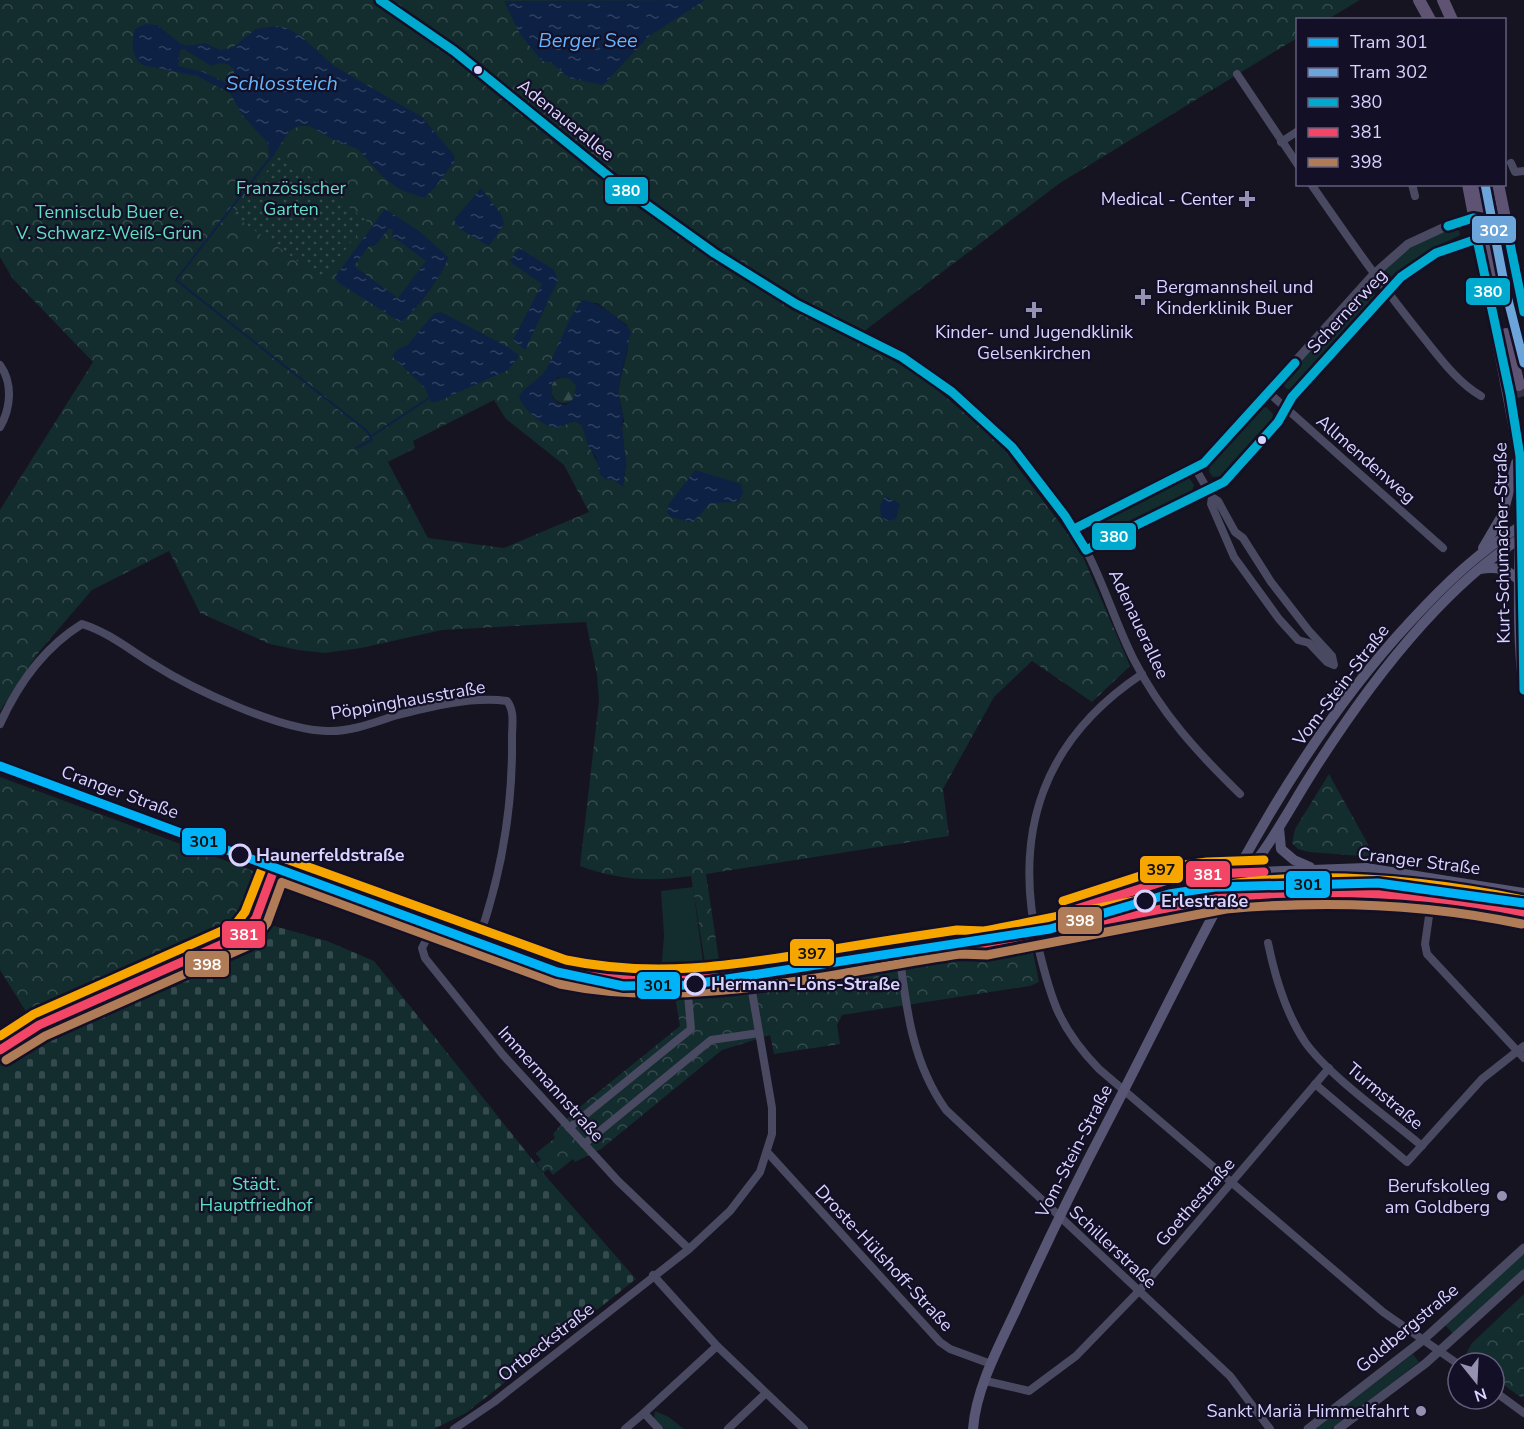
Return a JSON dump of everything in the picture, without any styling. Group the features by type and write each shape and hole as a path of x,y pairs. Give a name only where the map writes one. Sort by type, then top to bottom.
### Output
{"main road":[{"path":"1419,0 1429,18"},
{"path":"1443,0 1451,18"},
{"name":"Kurt-Schumacher-Straße","path":"1469,186 1479,218"},
{"name":"Kurt-Schumacher-Straße","path":"1478,186 1479,218 1518,445 1523,524 1520,581 1524,690"},
{"path":"1498,186 1524,312"},
{"name":"Kurt-Schumacher-Straße","path":"1482,236 1519,385"},
{"path":"1481,552 1501,518 1508,500 1518,445"},
{"name":"Vom-Stein-Straße","path":"973,1429 991,1364 1058,1216 1234,874 1287,788 1360,680 1385,649 1440,589 1481,552 1523,524"},
{"name":"Vom-Stein-Straße","path":"1224,897 1249,873 1337,735 1393,658 1480,569 1523,537"},
{"path":"1480,569 1498,567 1508,570 1520,581"},
{"name":"Cranger Straße","path":"0,765 562,972 587,978 642,985 687,983 959,942 985,943 1035,928 1171,879 1207,874 1313,868 1366,868 1524,893"},
{"path":"1280,825 1278,839 1281,849 1294,860 1313,868"},
{"name":"Cranger Straße","path":"1035,928 1224,897 1328,890 1461,898 1524,912"}],"street":[{"name":"Adenauerallee","path":"380,0 454,51 623,188 714,253 796,303 902,357 972,408 1007,441 1074,529 1086,550 1142,674 1189,742 1240,794"},
{"path":"1237,74 1296,162"},
{"path":"1281,142 1296,132"},
{"path":"1511,163 1515,172 1524,171"},
{"path":"1312,186 1386,292 1437,355 1470,390 1481,396"},
{"path":"1412,186 1415,196"},
{"name":"Schernerweg","path":"1074,529 1204,463 1374,274 1408,244 1449,225 1479,218"},
{"path":"1479,218 1506,224"},
{"name":"Schernerweg","path":"1086,550 1210,493 1224,482 1263,441 1292,397 1401,277 1436,253 1482,236 1506,224"},
{"path":"0,365 9,392 4,419 0,427"},
{"name":"Allmendenweg","path":"1269,393 1443,548"},
{"path":"1195,468 1210,493 1218,501 1235,532 1243,538 1271,582 1309,631 1332,656 1334,665 1327,662 1309,643 1298,640 1258,591 1234,557 1211,504 1210,493"},
{"path":"1227,537 1235,532"},
{"path":"1258,591 1271,582"},
{"name":"Pöppinghausstraße","path":"0,724 19,689 43,657 59,639 82,624 99,629 155,666 190,684 243,708 312,730 329,731 353,728 404,713 460,703 496,699 507,701 512,713 511,793 500,861 478,941"},
{"path":"1298,640 1309,631"},
{"path":"1142,674 1117,691 1077,729 1056,761 1043,790 1028,855 1035,928 1048,990 1064,1025 1088,1057 1124,1090 1383,1312 1446,1355"},
{"path":"233,941 248,932 256,918 275,867"},
{"path":"0,1050 39,1025 258,930 266,922 286,870"},
{"path":"1432,895 1425,944 1427,954 1521,1048 1524,1058"},
{"name":"Immermannstraße","path":"434,925 422,948 424,958 503,1055 569,1128 618,1181 689,1249"},
{"name":"Turmstraße","path":"1268,943 1277,981 1305,1043 1329,1068 1422,1146 1407,1162 1315,1084"},
{"name":"Schillerstraße","path":"899,951 910,1030 920,1062 935,1095 972,1137 1230,1376 1269,1429"},
{"path":"748,974 772,1108 772,1134 768,1153 748,1189 730,1211 689,1249 653,1275 717,1346 804,1429"},
{"path":"569,1128 692,1029 687,983"},
{"path":"584,1144 711,1040 759,1033"},
{"path":"1422,1146 1482,1079 1521,1048"},
{"name":"Goethestraße","path":"986,1381 1022,1391 1034,1388 1076,1356 1138,1292 1329,1068"},
{"name":"Droste-Hülshoff-Straße","path":"768,1153 940,1342 950,1349 991,1364"},
{"name":"Goldbergstraße","path":"1308,1429 1424,1340 1524,1248"},
{"name":"Goldbergstraße","path":"1338,1429 1424,1365 1524,1274"},
{"name":"Ortbeckstraße","path":"454,1429 494,1402 653,1275"},
{"path":"625,1429 717,1346"},
{"path":"728,1429 765,1394"},
{"path":"1506,1400 1524,1413"},
{"path":"644,1413 659,1429"}],"green space":[{"name":"Tennisclub Buer e. V. Schwarz-Weiß-Grün","path":"0,0 1360,0 1330,18 1296,18 1296,39 1060,183 855,338 923,378 998,441 1080,550 1130,666 1092,702 1032,661 994,697 943,789 949,836 706,874 720,967 706,969 691,876 663,879 621,877 580,866 599,701 597,675 586,622 442,630 361,648 325,653 298,650 270,644 200,613 169,551 92,590 38,653 0,711 0,510 93,362 13,279 0,257","holes":["579,303 597,303 627,325 628,348 618,390 624,421 622,428 626,464 623,486 607,474 596,461 582,425 575,421 557,427 526,388 536,382 552,362","494,400 506,419 564,465 589,512 504,548 428,538 388,462 415,448 413,441"]},
{"name":"Französischer Garten","path":"280,154 367,221 323,279 233,215"},
{"path":"1458,227 1460,235 1424,253 1393,278 1385,271 1408,249"},
{"path":"1367,288 1371,288 1376,296 1292,389 1287,389 1284,386 1285,380"},
{"path":"564,377 574,380 577,390 574,400 564,403 554,400 551,390 554,380"},
{"path":"1266,407 1273,414 1272,421 1223,476 1213,477 1209,472 1210,464 1259,409"},
{"path":"1189,478 1194,485 1191,493 1102,537 1092,531 1095,523 1182,479"},
{"path":"1329,774 1374,857 1309,852 1298,849 1292,843 1295,829"},
{"path":"0,777 264,875 246,918 135,993 40,1034 0,970"},
{"path":"693,887 704,969 661,973 664,935 661,891"},
{"name":"Städt. Hauptfriedhof","path":"246,918 327,941 374,961 543,1173 636,1279 466,1413 434,1429 0,1429 0,1060 24,1042 135,993"},
{"path":"1031,943 1039,982 1030,986 842,1015 837,1025 840,1044 774,1054 770,1035 722,1050 601,1149 575,1162 573,1159 553,1175 548,1169 543,1173 536,1163 541,1160 536,1153 555,1138 553,1134 570,1115 680,1026 675,997"},
{"path":"1524,1252 1524,1270 1454,1335 1445,1325"},
{"path":"1524,1294 1524,1396 1522,1398 1506,1387 1506,1351 1468,1351 1472,1343"},
{"path":"1413,1354 1419,1362 1331,1429 1314,1429"},
{"path":"655,1411 669,1417 684,1429 665,1429 654,1419"}],"water":[{"name":"Berger See","path":"705,0 649,36 603,85 569,78 551,62 542,61 520,34 504,1"},
{"name":"Schlossteich","path":"145,24 157,25 181,44 188,46 205,43 220,50 232,48 256,29 276,26 287,28 302,37 334,66 422,117 454,155 455,161 424,198 399,189 383,177 358,149 334,140 310,126 299,126 289,131 270,161 268,143 243,116 230,93 197,76 143,65 134,53 135,29","holes":["184,49 211,66 223,63 229,65 234,69 234,81 226,83 203,72 178,66 180,50"]},
{"path":"481,188 501,214 504,224 489,246 460,229 454,220"},
{"path":"385,209 419,231 448,257 428,293 400,322 339,283 335,277","holes":["389,228 393,230 392,236 426,261 398,298 354,266 369,246 375,246"]},
{"path":"519,248 553,269 558,280 525,350 513,340 542,284 510,260"},
{"path":"583,300 602,307 617,317 631,332 618,390 623,416 626,464 623,486 612,479 606,480 600,474 596,457 588,446 582,425 574,421 558,427 545,424 529,412 519,397 545,371","holes":["558,377 570,378 576,386 574,398 566,405 558,403 552,397 552,383"]},
{"path":"441,312 508,347 520,356 508,370 437,402 431,402 425,388 392,356 398,349 406,346 434,314"},
{"path":"695,470 741,484 743,493 738,502 710,503 691,522 671,517 667,512 669,504"},
{"path":"887,497 900,504 896,519 887,521 881,517 880,506"}],"waterway":[{"path":"269,159 176,280 367,431 372,440 356,448"},
{"path":"370,437 429,398"}],"tunnel":[{"path":"1519,385 1524,400"}],"tram line":[{"name":"302","path":"1485,186 1505,288 1524,363"},
{"name":"301","path":"0,766 557,972 623,986 688,985 1050,929 1169,894 1215,887 1378,883 1524,903"}],"transit line":[{"name":"380","path":"380,0 454,51 623,188 714,253 796,304 902,357 952,392 1012,447 1065,516 1086,550 1224,482 1278,422 1292,397 1401,277 1436,253 1477,239 1510,394 1520,456 1524,690"},
{"name":"380","path":"1448,226 1473,218 1506,224 1524,312"},
{"name":"380","path":"1074,529 1204,463 1295,363"},
{"name":"397","path":"0,1036 34,1014 235,925 245,912 265,861 275,855 566,960 630,968 661,969 722,965 957,930 984,931 1191,890 1297,878 1373,879 1449,887 1524,900"},
{"name":"397","path":"1063,901 1168,867 1207,862 1264,860"},
{"name":"381","path":"0,1050 39,1025 243,935 256,918 275,867 563,972 628,980 660,981 722,977 959,942 985,943 1224,897 1262,894 1374,893 1449,900 1524,912"},
{"name":"381","path":"1067,912 1171,879 1207,874 1264,872"},
{"name":"398","path":"6,1060 45,1036 250,945 267,923 282,882 560,984 609,991 659,993 760,986 960,954 987,955 1226,909 1263,906 1374,905 1448,912 1522,924"},
{"name":"398","path":"1071,923 1174,891 1208,886 1264,884"}],"place":[{"name":"Medical - Center","path":"1247,199"},
{"name":"Bergmannsheil und Kinderklinik Buer","path":"1143,297"},
{"name":"Kinder- und Jugendklinik Gelsenkirchen","path":"1034,310"},
{"name":"Haunerfeldstraße","path":"240,855"},
{"name":"Erlestraße","path":"1145,901"},
{"name":"Hermann-Löns-Straße","path":"695,984"},
{"name":"Berufskolleg am Goldberg","path":"1502,1196"},
{"name":"Sankt Mariä Himmelfahrt","path":"1421,1411"}]}
